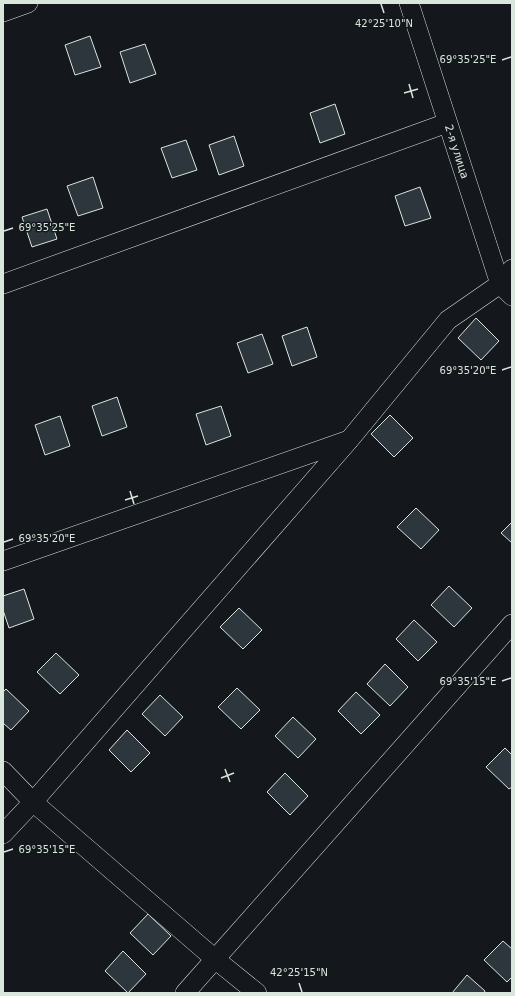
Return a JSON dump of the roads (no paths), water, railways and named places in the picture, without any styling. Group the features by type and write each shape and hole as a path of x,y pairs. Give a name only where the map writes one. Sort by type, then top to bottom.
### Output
{"street":[{"path":"3,12 28,3"},
{"name":"2-я улица","path":"409,3 447,123 506,290"},
{"path":"3,284 447,123"},
{"path":"3,834 33,802 350,439 448,320 506,290 512,269"},
{"path":"3,561 350,439"},
{"path":"185,993 512,624"},
{"path":"3,771 33,802 215,959 257,993"}]}
